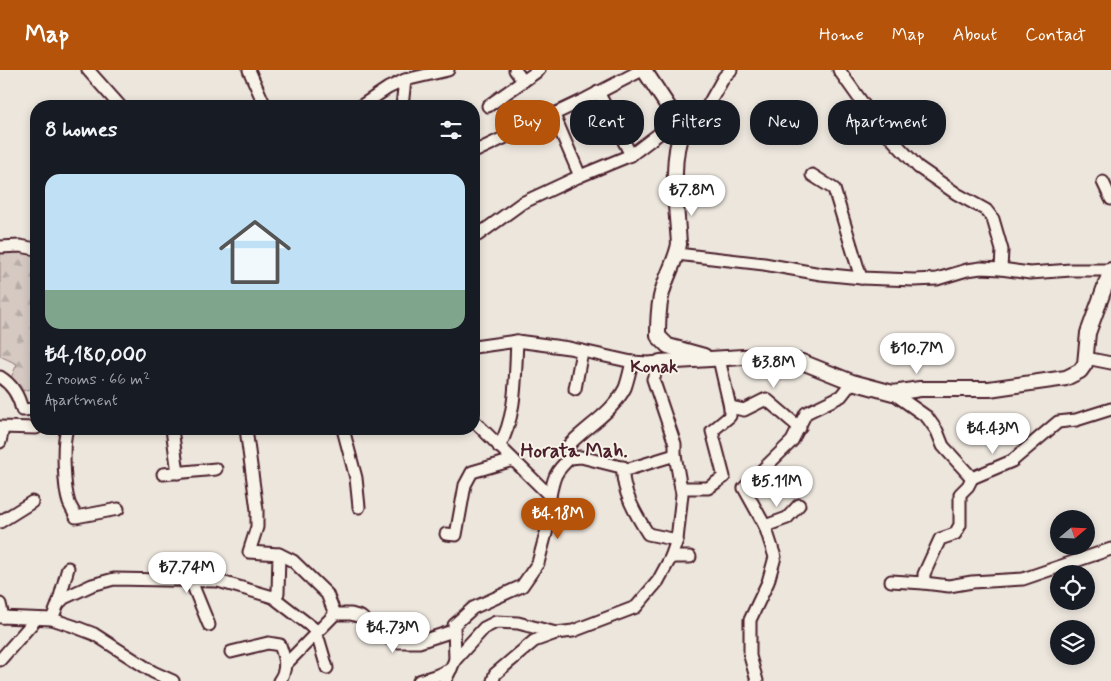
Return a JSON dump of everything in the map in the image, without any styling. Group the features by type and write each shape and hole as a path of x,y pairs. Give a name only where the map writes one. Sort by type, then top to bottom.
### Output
{"main road":[{"path":"643,70 663,100"},
{"path":"678,145 676,164 679,244 662,294 658,316 658,336 668,346 720,359"},
{"path":"654,363 760,356 802,362 852,382 893,393 920,389 989,389 1057,380 1080,371 1086,364 1088,333 1111,270"}],"street":[{"path":"88,70 115,100"},
{"path":"249,70 262,100"},
{"path":"370,100 405,80 448,70"},
{"path":"515,70 524,81"},
{"path":"488,106 539,70"},
{"path":"560,110 643,70"},
{"path":"711,100 724,77 731,70"},
{"path":"839,70 876,122 918,167 956,194 986,210 993,219 1002,250 1001,268"},
{"path":"403,100 405,80"},
{"path":"598,92 631,155"},
{"path":"560,129 580,176"},
{"path":"480,234 522,203 631,155 654,138"},
{"path":"480,149 495,142"},
{"path":"812,175 834,189 861,278"},
{"path":"1104,182 1111,199"},
{"path":"0,247 20,246 30,248"},
{"path":"677,254 764,264 820,274 914,280 937,279 981,268 1001,268 1030,273 1111,270"},
{"path":"480,346 518,342 569,348 632,362 654,363 652,379 675,444 675,455 682,494 677,540 671,557 658,581 636,607 573,631 556,633 534,641 495,674 493,681"},
{"path":"499,447 506,434 513,401 518,342"},
{"path":"575,389 582,351"},
{"path":"1086,358 1111,363"},
{"path":"720,359 730,407 730,416 712,431 724,477 744,488 765,526 775,557 768,582 750,620 750,656 757,681"},
{"path":"570,458 568,446 610,410 625,387 632,362"},
{"path":"0,376 7,381 19,396 22,410 30,409"},
{"path":"744,488 792,441 806,413 841,396 852,382"},
{"path":"893,393 927,417 937,431 943,446 972,478"},
{"path":"730,407 744,410 766,400 800,428"},
{"path":"924,583 924,574 940,539 955,534 960,525 960,494 968,486 972,478 1012,460 1058,422 1076,420 1111,409"},
{"path":"480,426 550,496"},
{"path":"0,442 1,428 30,428"},
{"path":"65,435 66,482 69,502 76,517 118,509"},
{"path":"173,435 178,473"},
{"path":"247,435 257,510 257,527 249,552 278,554 293,561 327,594 335,614"},
{"path":"345,435 356,478 359,507"},
{"path":"453,664 454,625 473,608 522,586 538,563 549,522 550,496 558,469 570,458 581,457 629,469 675,455"},
{"path":"446,534 456,535 465,485 472,472 513,460"},
{"path":"623,467 622,479 637,516 648,534 677,540"},
{"path":"163,474 216,469"},
{"path":"681,488 708,488 724,477"},
{"path":"0,522 32,502"},
{"path":"765,526 787,518 799,505"},
{"path":"891,581 949,586 972,582 1023,579 1111,549"},
{"path":"273,597 278,592 278,554"},
{"path":"671,557 690,557"},
{"path":"52,619 68,568"},
{"path":"58,604 64,598 85,588 114,580 218,581 273,597 316,633 327,668"},
{"path":"192,581 209,625"},
{"path":"0,604 2,617 52,619 94,634 153,672 173,681"},
{"path":"285,666 335,614 351,614 361,617 384,636 398,642 419,642 453,631"},
{"path":"0,660 36,619"},
{"path":"445,681 453,664 484,628 496,622 518,623 556,633"},
{"path":"231,652 268,643 280,645 285,666 283,675 278,681"},
{"path":"418,681 434,676 453,664"}],"green space":[{"path":"20,251 30,253 30,389 21,391 11,378 17,364 0,356 0,252"}],"district":[{"name":"Konak","path":"654,366"},
{"name":"Horata Mah.","path":"574,450"}]}
